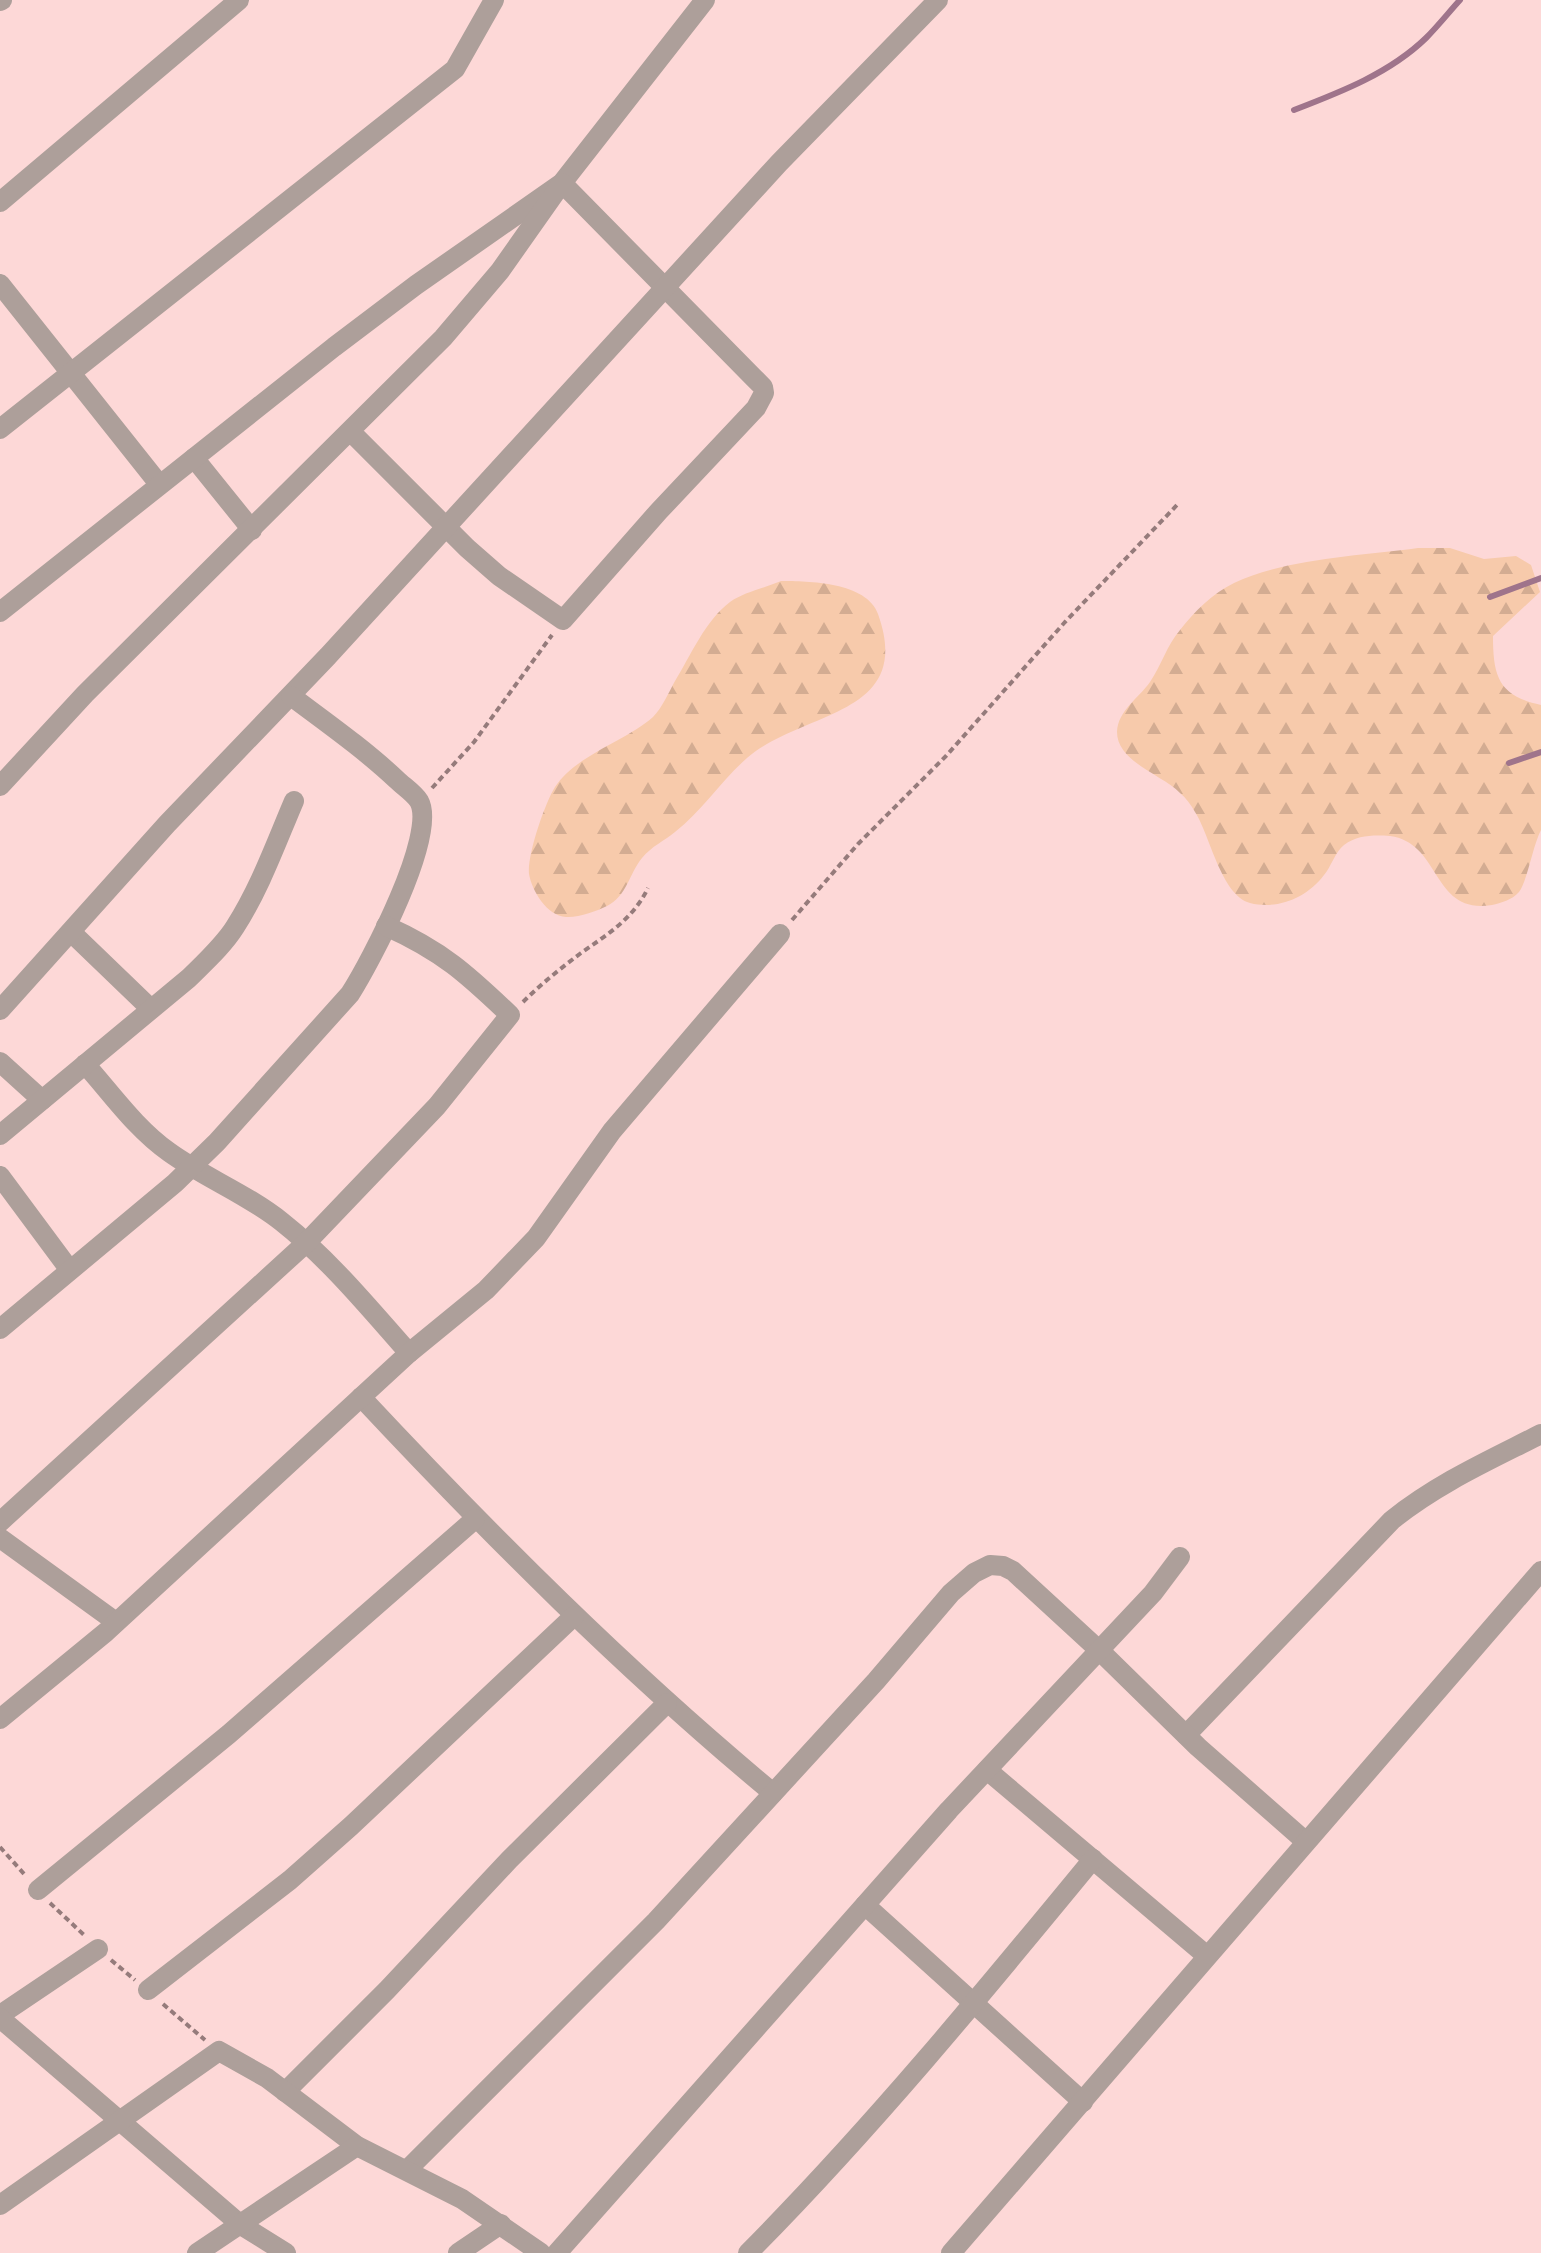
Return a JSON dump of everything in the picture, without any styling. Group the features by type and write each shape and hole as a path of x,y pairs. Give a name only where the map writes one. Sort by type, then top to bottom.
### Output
{"street":[{"path":"0,202 239,0"},
{"path":"0,429 455,69 494,0"},
{"path":"0,786 85,694 453,327 500,271 562,183 705,0"},
{"path":"0,1010 167,824 291,696 779,163 938,0"},
{"path":"350,431 445,527 499,576 563,620 763,399 763,387 562,183"},
{"path":"0,612 416,285 562,183"},
{"path":"0,284 159,484"},
{"path":"194,458 252,530"},
{"path":"0,1329 191,1168 217,1142 350,994 386,926 412,866 422,813 419,801 372,756 291,696"},
{"path":"0,1135 189,978 234,928 294,801"},
{"path":"0,1522 306,1243 437,1106 510,1015 451,960 423,942 386,926"},
{"path":"71,932 151,1009"},
{"path":"0,1719 116,1622 409,1353 486,1290 536,1238 612,1131 780,934"},
{"path":"0,1062 42,1100"},
{"path":"85,1064 150,1137 191,1168 264,1208 306,1243 409,1353"},
{"path":"0,1176 69,1269"},
{"path":"361,1397 475,1519 574,1616 667,1703 773,1793"},
{"path":"1186,1735 1392,1520 1445,1482 1541,1434"},
{"path":"38,1890 229,1734 475,1519"},
{"path":"0,1538 116,1622"},
{"path":"557,2253 865,1905 1153,1593 1180,1557"},
{"path":"407,2170 656,1921 876,1681 951,1593 974,1573 990,1565 1013,1571 1186,1735 1305,1841"},
{"path":"951,2253 1541,1571"},
{"path":"148,1990 290,1880 574,1616"},
{"path":"285,2092 387,1990 509,1860 667,1703"},
{"path":"987,1770 1207,1956"},
{"path":"748,2253 975,2004 1093,1859"},
{"path":"865,1905 1083,2102"},
{"path":"98,1949 0,2016 241,2225 286,2253"},
{"path":"0,2205 219,2051 285,2092 357,2146 462,2199 541,2253"},
{"path":"197,2253 357,2146"},
{"path":"458,2253 501,2224"}],"path":[{"path":"780,934 858,844 946,756 1065,622 1177,505"},
{"path":"419,801 474,742 563,620"},
{"path":"510,1015 553,975 623,923 639,905 648,888"}],"green space":[{"path":"1418,548 1450,548 1484,559 1516,556 1531,565 1540,592 1493,636 1495,663 1501,682 1516,696 1541,705 1541,830 1522,887 1516,895 1503,902 1472,905 1458,899 1447,889 1419,851 1407,841 1390,836 1372,836 1360,837 1344,845 1317,883 1300,896 1271,905 1250,903 1231,889 1186,799 1124,752 1117,732 1121,717 1150,682 1185,623 1226,587 1255,575 1301,563"},
{"path":"781,581 850,589 872,603 878,614 885,648 881,673 867,692 847,707 770,742 747,758 685,824 646,854 614,902 576,916 559,916 553,912 533,888 529,865 546,805 555,787 575,766 653,717 699,639 721,610 742,595"}],"waterway":[{"path":"1294,110 1347,89 1397,61 1426,38 1460,0"},
{"path":"1490,597 1541,578"},
{"path":"1509,763 1541,752"}]}
